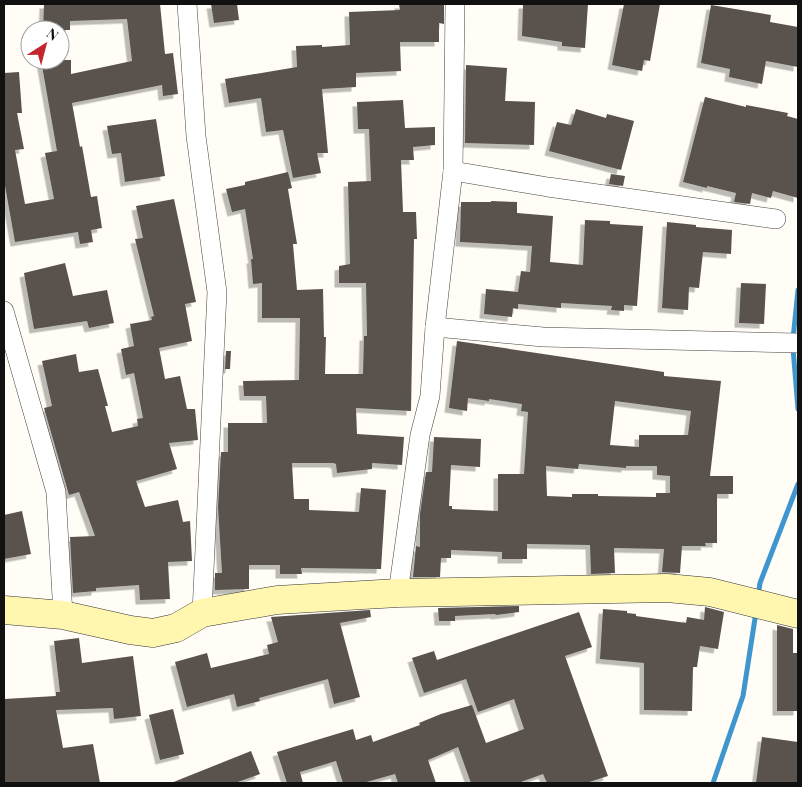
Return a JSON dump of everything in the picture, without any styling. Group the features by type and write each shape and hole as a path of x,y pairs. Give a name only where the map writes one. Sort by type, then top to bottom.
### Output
{"street":[{"path":"187,4 196,136 217,292 202,613"},
{"path":"398,593 420,435 430,396 435,327 452,171 455,4"},
{"path":"452,171 548,187 776,219"},
{"path":"4,311 56,492 63,616"},
{"path":"435,327 543,337 798,343"},
{"path":"4,610 63,616 153,633 176,628 202,613 277,600 398,593 667,588 710,592 789,612"}],"building":[{"path":"44,4 160,4 165,54 173,53 178,94 163,96 162,85 72,103 91,197 97,196 102,228 91,230 93,242 80,244 78,232 15,242 4,180 4,73 19,72 22,113 17,113 24,149 15,150 25,204 54,199 45,153 57,151 43,70 70,70 70,60 71,74 132,61 127,19 43,20"},
{"path":"211,4 237,4 239,20 214,23"},
{"path":"399,4 444,4 444,24 439,23 439,42 400,42 401,71 356,73 356,87 322,89 328,153 317,153 321,173 293,178 283,130 266,132 261,98 229,103 225,79 297,67 296,46 350,45 349,12 400,10"},
{"path":"523,4 588,4 585,48 562,46 562,42 522,36"},
{"path":"624,4 660,4 650,61 644,60 642,71 612,65"},
{"path":"711,5 771,15 770,22 798,27 798,67 766,61 762,84 729,77 730,69 701,63"},
{"path":"466,65 507,68 505,101 535,102 534,145 465,143"},
{"path":"705,97 746,107 746,105 788,113 787,116 798,119 798,198 773,191 771,198 752,193 750,204 734,202 736,193 683,182"},
{"path":"403,100 405,128 435,127 435,145 413,147 414,160 401,160 403,212 416,212 417,239 414,239 411,411 356,408 357,434 404,437 402,465 372,463 372,469 337,473 336,464 333,463 292,463 294,499 309,499 309,510 359,512 361,488 386,490 381,569 301,568 302,574 280,574 280,565 249,565 249,589 215,590 215,573 222,573 218,507 221,452 228,452 228,423 267,423 266,396 244,396 243,381 299,380 300,318 262,318 262,283 253,284 251,259 253,259 245,209 232,212 226,189 245,185 245,182 288,172 292,188 288,189 297,244 293,244 297,290 323,289 324,337 326,337 325,374 363,374 364,336 367,336 366,283 339,283 339,266 350,264 348,182 371,181 369,129 358,129 357,102"},
{"path":"576,109 606,118 607,114 634,121 621,170 549,151 557,122 571,125"},
{"path":"156,119 165,176 125,182 121,153 112,154 107,126"},
{"path":"611,174 625,176 623,186 609,184"},
{"path":"174,199 196,302 185,304 192,341 159,348 165,379 180,376 187,409 195,409 198,440 169,443 177,469 136,481 145,507 178,500 183,522 190,521 192,561 168,562 170,599 140,600 139,585 96,588 96,591 73,593 70,537 95,536 79,492 69,495 44,408 52,406 42,361 76,354 79,372 98,369 108,406 105,406 112,432 138,426 137,419 143,418 134,373 126,375 121,349 134,346 130,324 152,320 151,317 154,316 135,239 143,238 136,206"},
{"path":"461,202 517,202 517,213 553,216 550,262 583,265 585,220 610,221 610,224 643,226 637,306 624,305 624,311 611,310 612,306 561,303 561,308 518,304 518,309 513,308 512,317 484,314 486,289 518,292 521,271 530,272 532,246 460,242"},
{"path":"667,222 732,230 731,254 703,252 699,288 689,287 688,310 662,308"},
{"path":"65,263 73,296 107,290 114,323 89,328 87,321 34,329 24,273"},
{"path":"741,283 766,284 764,324 739,323"},
{"path":"457,341 664,372 664,376 721,381 710,476 733,476 733,494 717,494 717,543 705,543 706,546 682,546 680,573 662,572 664,549 614,548 615,573 591,574 590,545 527,544 527,559 502,559 502,552 451,550 451,558 441,558 440,577 413,577 416,546 420,547 420,514 426,472 432,472 434,437 481,439 480,467 451,465 449,506 452,506 452,509 498,511 498,474 524,474 528,412 521,411 522,404 468,398 467,411 449,408","holes":["615,401 691,411 688,435 639,435 639,447 610,445","579,464 626,468 626,466 657,466 657,475 670,476 670,493 656,493 656,497 598,496 598,494 572,494 572,497 547,496 546,466 578,469"]},
{"path":"226,351 231,351 230,369 225,369"},
{"path":"22,511 31,554 4,559 4,515"},
{"path":"519,606 519,612 496,615 455,616 455,621 439,621 438,608"},
{"path":"705,607 724,612 718,649 700,646 697,667 693,667 692,711 644,710 644,663 600,659 603,609 627,611 627,613 636,614 636,616 686,623 687,617 704,620"},
{"path":"370,610 371,617 340,623 360,697 334,704 328,679 259,698 260,701 237,707 234,694 187,707 175,662 207,653 211,668 269,654 267,645 278,642 271,617"},
{"path":"579,612 592,647 565,656 608,776 586,783 547,783 543,774 518,783 471,783 458,747 428,760 436,783 398,783 395,774 363,783 343,783 336,761 300,772 303,783 287,783 277,752 353,729 356,740 371,735 373,742 420,725 419,723 441,714 472,705 486,743 524,729 514,699 478,712 466,679 424,693 412,658 434,651 437,660"},
{"path":"777,625 793,629 793,653 798,653 798,711 777,711"},
{"path":"79,638 82,663 133,656 141,716 114,719 113,708 56,710 63,748 93,744 100,783 4,783 4,699 56,696 56,692 60,692 54,641"},
{"path":"173,709 184,754 160,760 149,715"},
{"path":"762,737 798,742 798,783 756,783"},
{"path":"251,751 260,774 235,783 171,783"}],"waterway":[{"path":"793,339 798,290"},
{"path":"793,348 798,409"},
{"path":"758,596 760,583 798,484"},
{"path":"713,783 743,696 756,612"}]}
